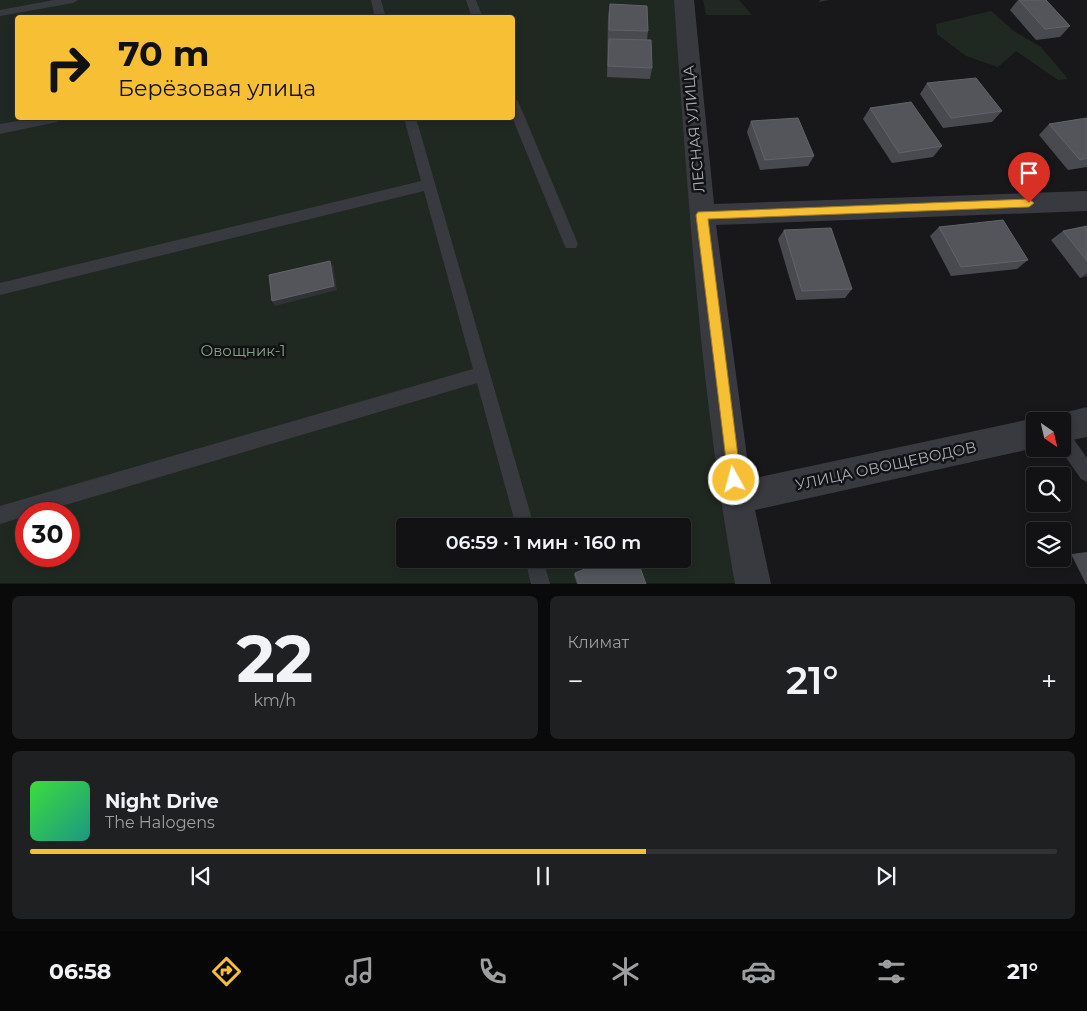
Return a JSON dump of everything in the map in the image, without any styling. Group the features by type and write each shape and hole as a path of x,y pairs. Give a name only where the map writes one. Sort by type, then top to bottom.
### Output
{"street":[{"name":"ЛЕСНАЯ УЛИЦА","path":"684,0 702,215 736,498 753,584"},
{"path":"702,215 1087,201"},
{"path":"1071,425 1087,422"},
{"name":"УЛИЦА ОВОЩЕВОДОВ","path":"736,498 1026,435"}],"lane":[{"path":"0,13 73,0"},
{"path":"376,0 380,15"},
{"path":"471,0 477,15"},
{"path":"515,108 572,244"},
{"path":"0,129 47,120"},
{"path":"411,120 523,518"},
{"path":"0,289 428,185"},
{"path":"0,515 482,374"},
{"path":"1071,449 1087,473"},
{"path":"537,568 541,584"}],"green space":[{"name":"Овощник-1","path":"0,0 677,0 737,583 0,583"},
{"path":"703,0 739,0 752,15 706,15"},
{"path":"991,11 1015,32 1041,47 1068,79 1058,80 1016,51 998,67 966,56 937,34 936,24"}],"building":[{"path":"1019,0 1046,0 1070,26 1045,29"},
{"path":"610,4 647,6 648,31 609,30"},
{"path":"609,39 651,40 652,68 608,66"},
{"path":"976,78 1002,111 951,118 927,83"},
{"path":"911,102 942,146 899,153 870,108"},
{"path":"798,118 814,156 765,160 751,121"},
{"path":"1087,118 1087,158 1080,160 1049,124"},
{"path":"1003,220 1028,260 961,267 939,227"},
{"path":"1087,226 1087,261 1063,231"},
{"path":"831,228 852,289 802,291 784,230"},
{"path":"330,261 334,286 272,301 269,275"},
{"path":"588,568 640,568 646,584 579,584 575,573"}],"route":[{"path":"734,480 702,215 1029,203"}]}
